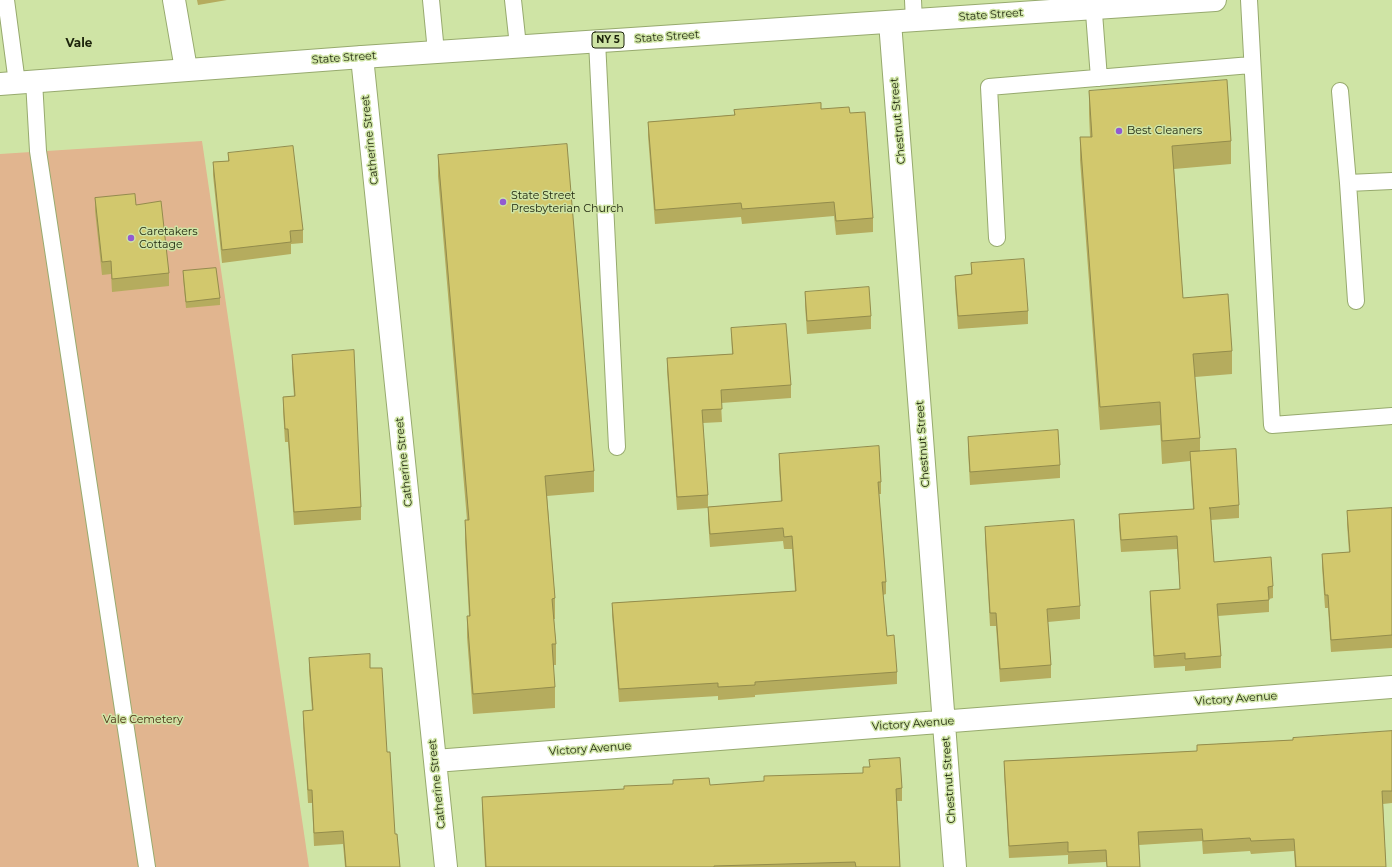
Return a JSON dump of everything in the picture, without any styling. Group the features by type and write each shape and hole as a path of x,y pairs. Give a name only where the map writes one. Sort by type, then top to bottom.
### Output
{"street":[{"path":"174,0 186,69"},
{"name":"State Street","path":"13,84 362,56 890,22 914,10 1215,0"},
{"name":"Chestnut Street","path":"890,22 955,867"},
{"name":"Catherine Street","path":"362,56 446,867"},
{"name":"Victory Avenue","path":"435,761 1392,687"}],"lane":[{"path":"6,0 13,84 38,151 147,867"},
{"path":"431,0 436,52"},
{"path":"513,0 518,46"},
{"path":"1249,0 1251,65 1272,425 1392,416"},
{"path":"1094,4 1099,78"},
{"path":"597,41 617,447"},
{"path":"997,238 990,87 1251,65"},
{"path":"1340,92 1356,301"},
{"path":"1348,184 1392,181"}],"green space":[{"name":"Vale Cemetery","path":"202,141 309,867 0,867 0,154"}],"building":[{"path":"1227,80 1231,141 1172,146 1183,298 1228,294 1232,351 1193,354 1200,438 1162,441 1160,402 1100,407 1080,137 1092,137 1089,91"},
{"path":"821,103 821,109 849,107 850,113 865,112 873,218 836,221 834,202 742,209 741,203 655,210 648,122 735,115 734,110"},
{"path":"567,144 594,471 545,476 555,598 552,599 556,644 552,644 555,687 473,694 467,616 470,616 465,520 469,520 438,155"},
{"path":"293,146 303,230 290,231 291,242 222,250 213,162 229,161 228,153"},
{"name":"Caretakers Cottage","path":"135,194 136,205 161,201 169,273 112,279 111,261 102,262 95,198"},
{"path":"1024,259 1028,311 958,316 955,276 972,274 971,263"},
{"path":"216,268 220,298 186,302 183,271"},
{"path":"869,287 871,316 807,321 805,292"},
{"path":"786,324 791,385 721,390 722,409 702,410 708,495 677,497 667,358 733,354 731,328"},
{"path":"354,350 361,507 294,512 288,429 285,429 283,397 295,396 292,355"},
{"path":"1058,430 1060,465 970,472 968,437"},
{"path":"879,446 881,482 878,482 886,582 882,582 887,636 894,635 897,672 755,682 755,685 718,687 718,683 619,689 612,603 796,591 792,536 784,537 783,528 710,534 708,507 782,501 779,454"},
{"path":"1236,449 1239,505 1209,508 1214,562 1271,557 1273,586 1268,587 1269,600 1217,604 1221,656 1185,659 1185,653 1154,656 1150,591 1180,589 1177,536 1121,540 1119,514 1194,509 1190,452"},
{"path":"1392,508 1392,635 1331,640 1328,595 1325,595 1322,554 1350,552 1347,511"},
{"path":"1074,520 1080,606 1047,609 1051,665 1000,669 996,613 990,613 985,527"},
{"path":"370,654 370,668 382,668 387,752 390,752 395,834 397,834 400,867 346,867 343,831 314,833 312,790 308,790 303,711 313,710 309,658"},
{"path":"1392,731 1392,791 1382,791 1386,867 1296,867 1294,839 1251,841 1250,838 1203,841 1202,829 1138,832 1140,867 1107,867 1106,850 1068,852 1068,842 1009,846 1004,761 1197,751 1197,745 1293,740 1293,738"},
{"path":"900,758 902,788 896,789 900,867 856,867 855,862 714,867 486,867 482,797 624,789 624,786 673,784 673,780 709,778 710,785 764,781 764,776 863,773 863,767 870,767 869,760"}],"place":[{"name":"Best Cleaners","path":"1119,131"},
{"name":"State Street Presbyterian Church","path":"503,202"},
{"name":"Caretakers Cottage","path":"131,238"}],"district":[{"name":"Vale","path":"79,43"}]}
